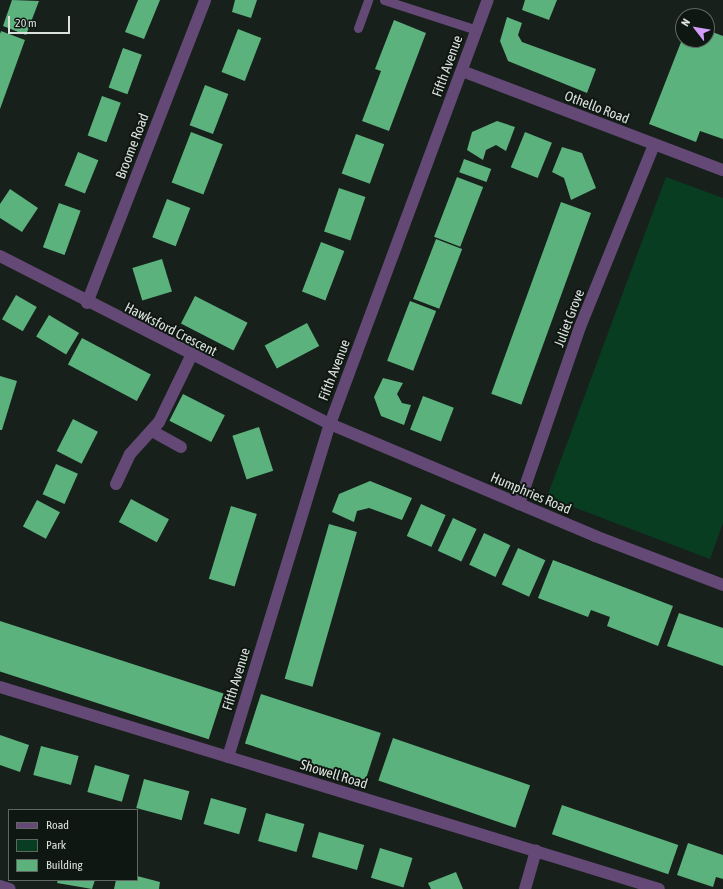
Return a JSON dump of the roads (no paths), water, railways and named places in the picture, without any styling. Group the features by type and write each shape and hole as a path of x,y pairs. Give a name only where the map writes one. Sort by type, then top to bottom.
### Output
{"street":[{"name":"Broome Road","path":"87,303 205,0"},
{"name":"Fifth Avenue","path":"228,757 330,424 488,0"},
{"name":"Othello Road","path":"462,71 723,170"},
{"name":"Juliet Grove","path":"519,504 580,327 654,144"},
{"name":"Hawksford Crescent","path":"0,256 87,303 330,424"},
{"path":"116,484 130,454 152,431 192,356"},
{"name":"Humphries Road","path":"330,424 519,504 723,585"},
{"path":"152,431 181,447"},
{"name":"Showell Road","path":"0,687 659,889"},
{"path":"525,889 536,852"},
{"path":"0,886 10,889"}],"lane":[{"path":"358,28 368,0"},
{"path":"384,0 477,30"}]}
